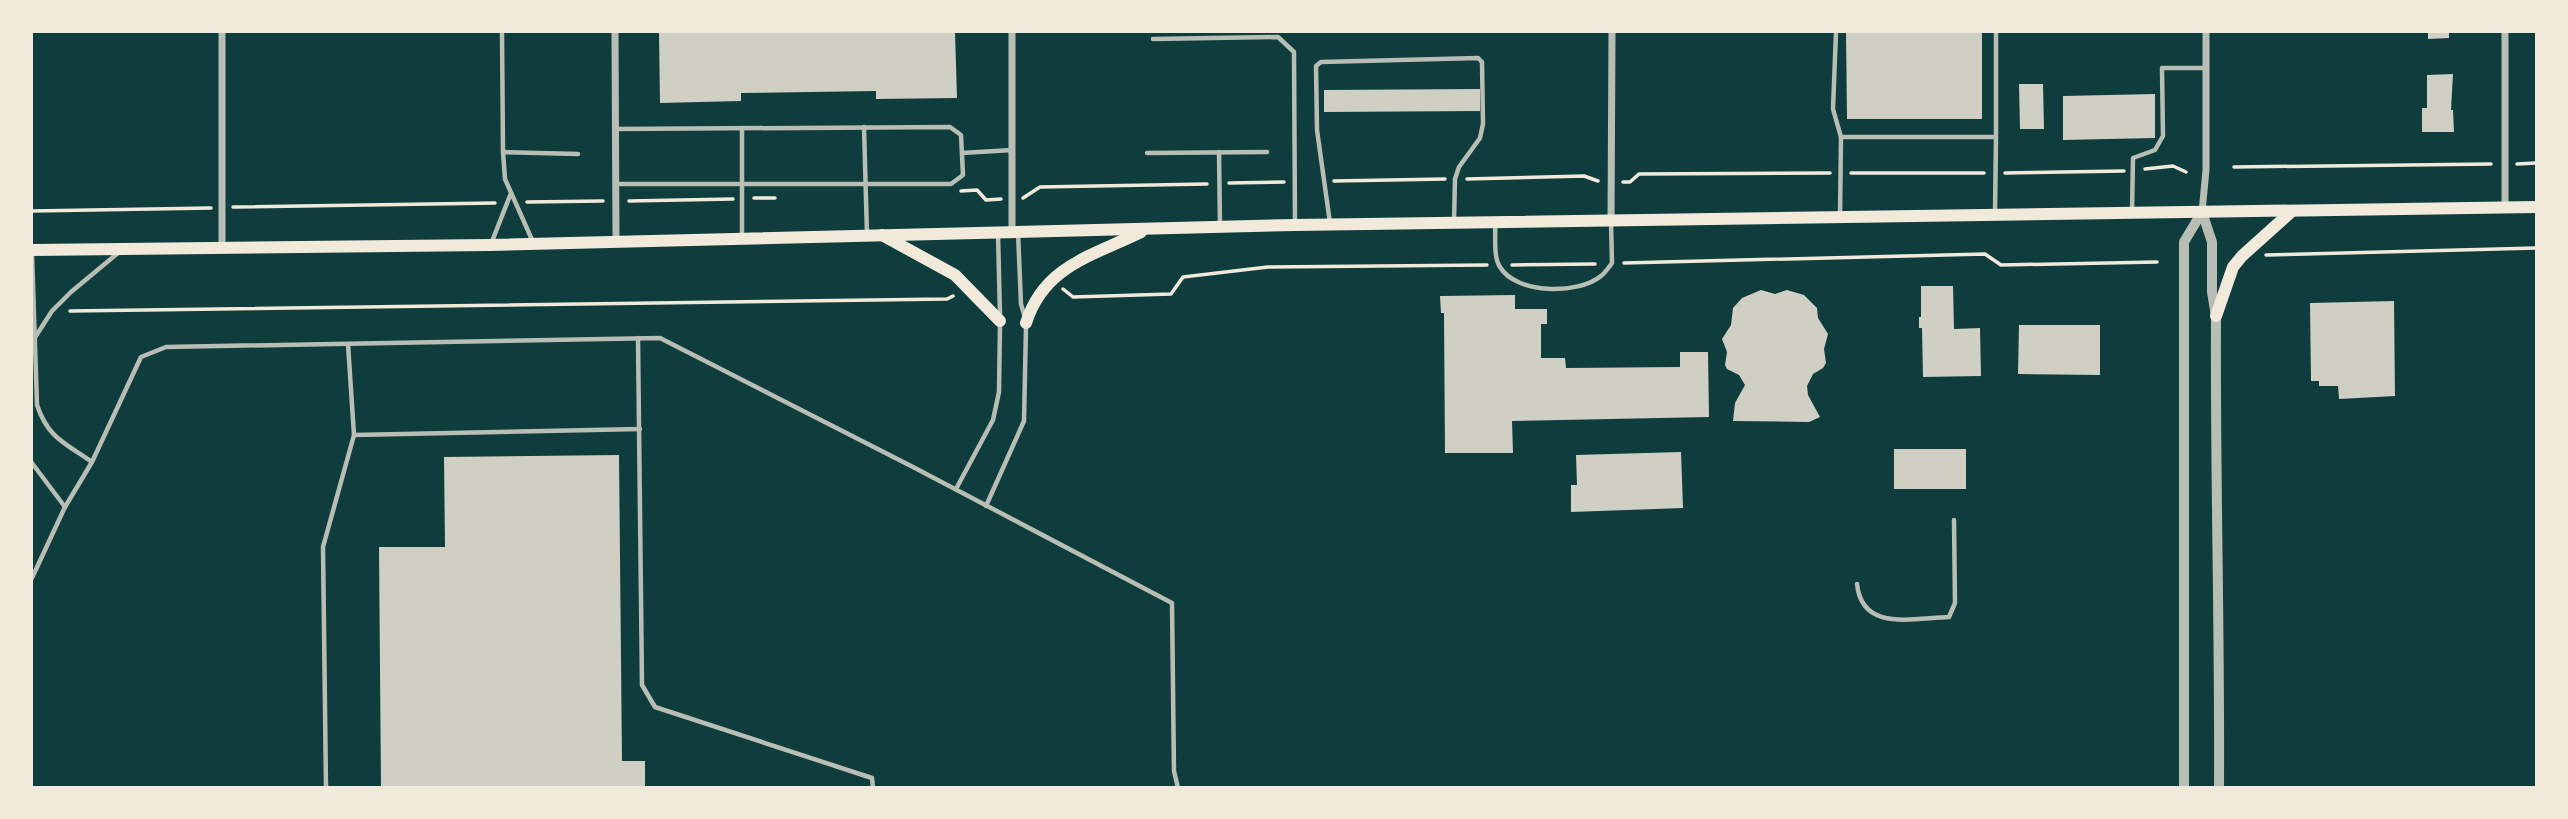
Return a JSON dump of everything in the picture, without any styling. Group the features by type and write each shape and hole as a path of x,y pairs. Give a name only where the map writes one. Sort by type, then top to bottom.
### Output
{"main road":[{"path":"32,250 490,245 1296,225 2536,207"},
{"path":"2216,316 2234,267 2242,256 2292,211"},
{"path":"1026,323 1032,304 1059,272 1147,229"},
{"path":"882,235 955,275 1000,321"}],"street":[{"path":"222,32 222,249"},
{"path":"615,32 616,242"},
{"path":"1012,32 1012,198 1015,232"},
{"path":"1611,221 1612,32"},
{"path":"2206,32 2206,170 2202,212 2212,242 2212,292 2216,316 2219,788"},
{"path":"2505,32 2505,207"},
{"path":"2184,788 2184,242 2202,212"}],"lane":[{"path":"502,32 505,179 534,244"},
{"path":"1836,32 1833,109 1841,137 1840,217"},
{"path":"1995,214 1996,32"},
{"path":"1153,39 1278,37 1294,52 1296,225"},
{"path":"1330,225 1316,111 1316,66 1321,62 1478,58 1482,62 1483,124 1480,138 1459,167 1455,179 1454,223"},
{"path":"2132,213 2133,158 2155,150 2163,136 2162,68 2206,68"},
{"path":"864,127 867,236"},
{"path":"615,129 950,127 961,135 963,174 951,184 616,184"},
{"path":"742,128 742,239"},
{"path":"1841,137 1996,137"},
{"path":"962,153 1012,150"},
{"path":"503,152 578,153"},
{"path":"1219,152 1220,227"},
{"path":"1147,153 1266,152"},
{"path":"490,245 512,192"},
{"path":"1495,223 1498,265 1518,284 1531,288 1576,287 1601,276 1612,263 1611,221"},
{"path":"956,489 993,420 999,392 998,232"},
{"path":"986,506 1024,421 1026,323 1021,304 1015,232"},
{"path":"34,340 52,311 123,249"},
{"path":"32,250 37,405 44,425 54,436 92,462"},
{"path":"638,338 642,685 655,707 872,778 873,788"},
{"path":"32,578 65,507 92,462 141,357 166,347 660,338 1172,603 1174,771 1178,788"},
{"path":"326,788 323,547 354,435 348,344"},
{"path":"354,435 640,429"},
{"path":"32,463 65,507"},
{"path":"1857,584 1858,597 1867,611 1882,619 1949,617 1955,603 1954,520"}],"path":[{"path":"2234,167 2536,163"},
{"path":"1326,181 1584,176 1594,181 1630,182 1639,174 2094,173 2173,166 2186,172"},
{"path":"949,191 977,190 985,200 1025,198 1040,187 1295,182"},
{"path":"516,202 782,198"},
{"path":"32,211 508,203"},
{"path":"2258,255 2536,248"},
{"path":"1051,279 1073,297 1171,295 1183,277 1268,267 1612,263 1985,254 2001,265 2157,262"},
{"path":"52,311 947,299 967,286"}],"building":[{"path":"659,32 955,32 957,98 876,99 876,91 741,93 741,101 660,103"},
{"path":"1846,32 1982,32 1982,119 1847,119"},
{"path":"2428,32 2449,32 2449,38 2428,39"},
{"path":"2453,74 2451,110 2454,132 2422,132 2422,108 2427,108 2427,75"},
{"path":"2019,84 2043,84 2044,129 2020,129"},
{"path":"1480,89 1480,111 1324,112 1324,90"},
{"path":"2155,94 2155,138 2063,140 2063,96"},
{"path":"1921,286 1953,286 1954,329 1980,328 1981,376 1923,377 1922,328 1919,328"},
{"path":"1761,290 1775,294 1787,290 1804,295 1817,308 1818,318 1828,334 1824,349 1826,363 1813,374 1807,386 1808,395 1820,417 1809,422 1733,421 1735,403 1745,385 1739,375 1725,365 1727,352 1722,339 1731,325 1733,308 1742,298"},
{"path":"1515,295 1515,309 1547,309 1547,324 1541,324 1541,358 1565,358 1566,368 1680,367 1680,352 1708,352 1709,417 1512,421 1513,453 1445,453 1444,313 1441,313 1440,296"},
{"path":"2394,301 2395,396 2339,399 2338,386 2319,386 2319,381 2311,381 2310,303"},
{"path":"2019,325 2100,325 2100,375 2018,374"},
{"path":"1894,449 1966,449 1966,489 1894,489"},
{"path":"1681,452 1683,508 1571,512 1571,485 1577,485 1576,455"},
{"path":"619,455 622,761 645,761 645,788 381,788 379,547 445,547 444,457"}]}
